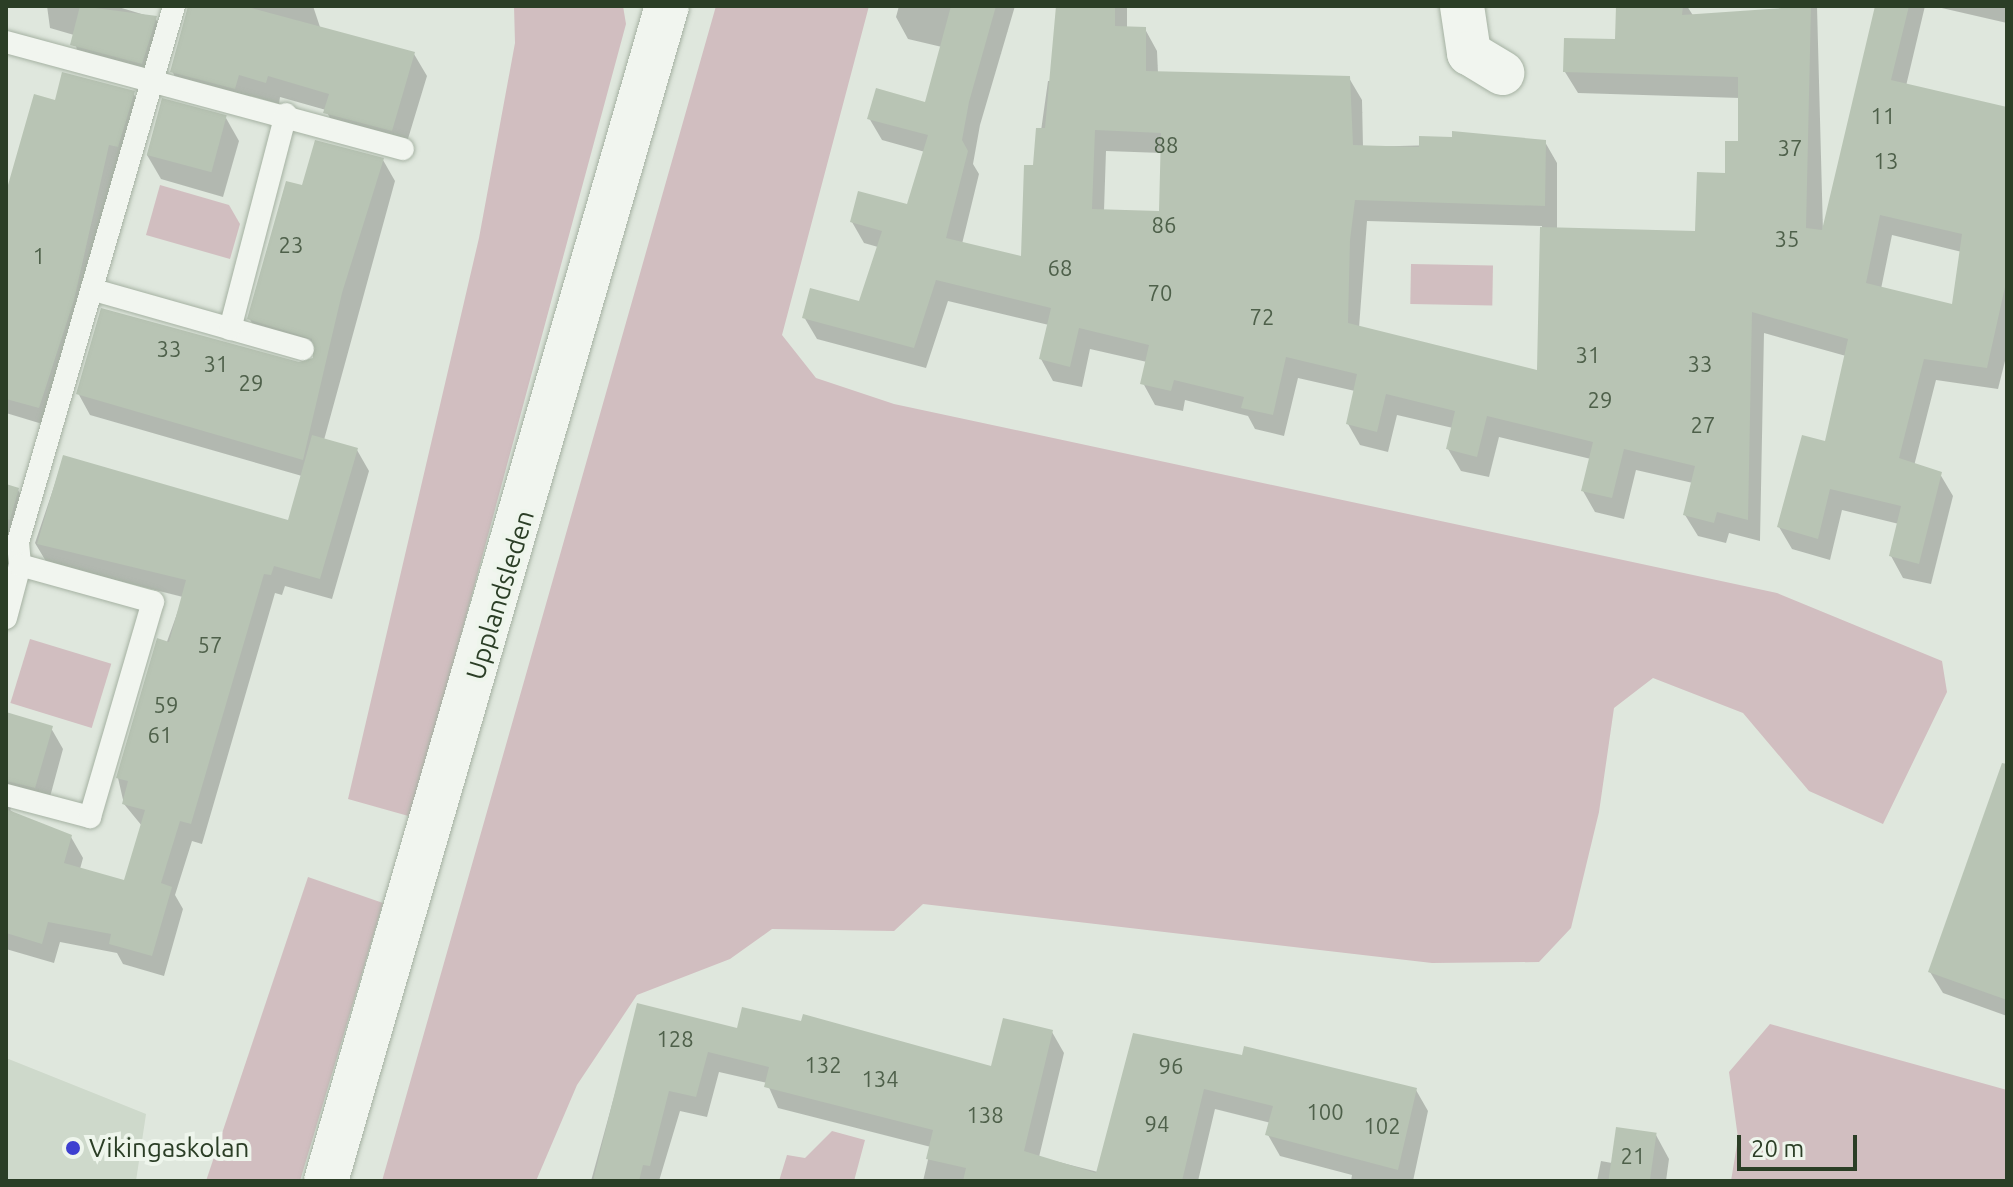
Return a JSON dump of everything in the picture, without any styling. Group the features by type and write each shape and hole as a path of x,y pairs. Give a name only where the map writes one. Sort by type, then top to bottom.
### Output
{"street":[{"name":"Upplandsleden","path":"326,1181 667,6"},
{"path":"1462,6 1469,53 1502,73"}],"lane":[{"path":"6,618 20,565 12,540 94,290 158,78 174,6"},
{"path":"6,42 158,78 403,149"},
{"path":"230,329 286,114"},
{"path":"94,290 303,349"},
{"path":"6,795 90,817 153,602 20,565"}],"shaded area":[{"path":"514,6 623,6 626,24 412,817 348,799 479,238 515,43"},
{"path":"716,6 869,6 782,335 816,378 894,404 1777,593 1942,661 1947,692 1883,824 1809,791 1743,713 1653,678 1614,708 1599,812 1571,928 1539,962 1432,963 923,904 894,931 772,929 730,959 637,995 577,1085 536,1181 382,1181"},
{"path":"160,185 229,205 240,224 230,259 146,235"},
{"path":"1411,264 1493,265 1492,305 1410,304"},
{"path":"30,639 111,664 92,728 10,703"},
{"path":"308,877 383,903 300,1181 206,1181"},
{"path":"1770,1024 2007,1090 2007,1181 1731,1181 1738,1138 1729,1072"},
{"name":"Vikingaskolan","path":"6,1058 146,1114 136,1181 6,1181"},
{"path":"832,1131 865,1140 854,1181 779,1181 787,1155 805,1158"}],"building":[{"path":"80,6 157,16 142,64 70,45"},
{"path":"188,6 244,6 415,52 392,131 323,113 329,94 268,76 266,83 239,75 235,89 170,72"},
{"path":"951,6 996,6 969,102 962,140 968,151 946,238 1021,256 1024,165 1033,165 1036,128 1045,128 1056,6 1115,6 1115,26 1146,27 1146,71 1350,76 1353,145 1419,147 1419,136 1452,137 1452,131 1546,140 1545,206 1355,200 1350,240 1348,323 1537,370 1540,227 1695,231 1697,172 1725,173 1725,141 1738,141 1738,77 1563,72 1564,38 1615,39 1616,6 1683,6 1682,15 1811,6 1806,228 1822,230 1875,6 1909,6 1891,80 2007,107 2007,278 1987,368 1924,359 1899,458 1942,472 1919,564 1889,556 1901,506 1830,489 1818,539 1777,527 1802,435 1825,441 1848,339 1752,312 1748,520 1717,512 1714,523 1683,515 1695,466 1624,449 1612,498 1581,491 1593,442 1487,416 1477,457 1446,449 1455,411 1386,394 1377,432 1346,424 1357,374 1286,357 1273,415 1241,408 1244,397 1174,380 1171,391 1140,384 1149,345 1079,328 1070,367 1039,359 1051,308 936,280 914,348 802,318 810,288 859,301 882,231 850,222 858,191 907,204 928,135 867,119 876,88 925,102","holes":["1095,130 1161,133 1159,211 1092,209","1880,215 1962,234 1952,304 1866,283"]},
{"path":"62,72 135,91 118,147 109,145 74,300 39,408 6,399 6,192 34,94 55,100"},
{"path":"162,98 227,115 211,172 147,155"},
{"path":"315,140 384,158 342,293 303,460 76,394 101,308 299,362 313,358 312,339 247,319 286,181 302,185"},
{"path":"312,435 358,448 320,579 274,566 271,575 264,574 191,824 180,821 161,883 172,887 152,956 109,944 111,934 48,922 42,944 6,933 6,809 72,835 64,863 124,880 145,810 122,804 128,781 116,778 157,638 169,642 186,580 37,544 63,455 288,520"},
{"path":"6,484 19,488 10,520 6,519"},
{"path":"6,712 53,726 35,788 6,781"},
{"path":"2002,763 2007,764 2007,1000 1928,972"},
{"path":"637,1003 737,1028 742,1007 801,1021 803,1014 991,1066 1003,1018 1053,1030 1024,1151 1096,1173 1133,1033 1242,1055 1244,1046 1417,1088 1398,1170 1265,1135 1273,1106 1204,1089 1182,1181 963,1181 966,1168 926,1159 933,1130 764,1087 769,1067 708,1052 696,1097 669,1091 650,1166 643,1165 639,1181 593,1181"},
{"path":"1616,1127 1657,1133 1650,1181 1608,1181"}],"place":[{"name":"Vikingaskolan","path":"73,1148"}]}
